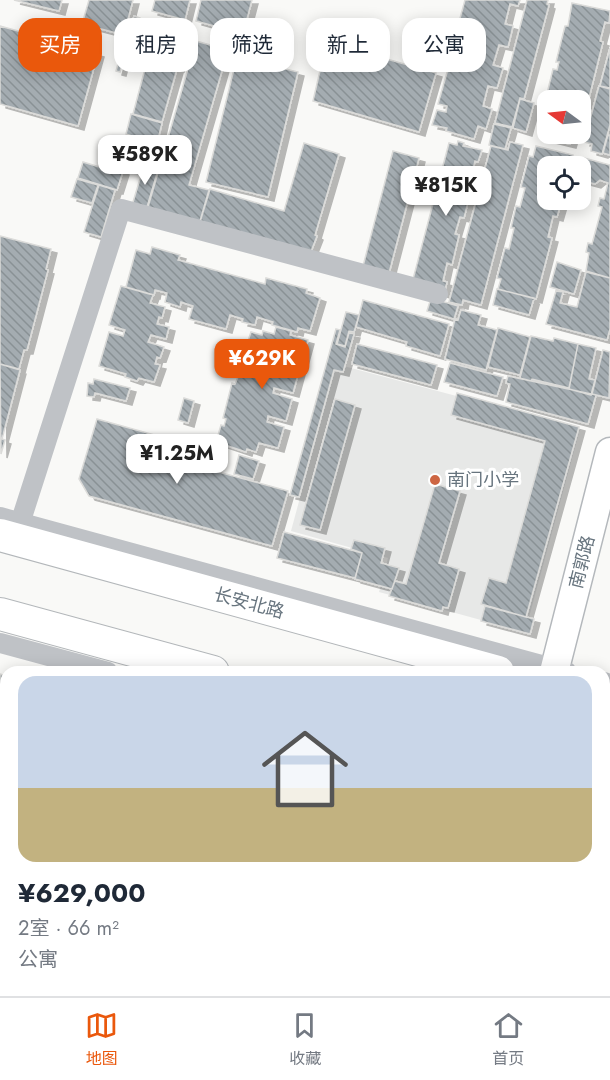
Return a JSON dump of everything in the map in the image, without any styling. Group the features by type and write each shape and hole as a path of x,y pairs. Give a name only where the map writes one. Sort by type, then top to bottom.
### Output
{"main road":[{"name":"长安北路","path":"9,528 478,666"},
{"path":"0,614 191,666"}],"street":[{"path":"438,294 121,209 9,528 539,666"},
{"name":"南郭路","path":"559,666 610,452"},
{"path":"0,643 86,666"}],"shaded area":[{"name":"南门小学","path":"336,364 580,429 525,632 379,592 388,558 291,531"}],"building":[{"path":"14,0 62,0 59,11"},
{"path":"89,0 133,0 128,18 114,18 114,32 102,29 102,18 84,18"},
{"path":"155,0 190,0 186,18 152,11"},
{"path":"201,0 252,0 247,18 210,18 210,25 198,22"},
{"path":"465,0 520,0 518,6 510,4 505,24 513,26 508,47 499,45 493,65 503,68 497,88 488,86 483,106 492,109 486,129 478,126 474,139 446,131 447,128 432,125 437,110 446,112 447,106 438,104 447,72 486,72 486,18 460,18"},
{"path":"527,0 548,0 549,5 524,99 520,98 512,127 495,123"},
{"path":"572,3 610,11 609,23 605,22 600,41 603,42 591,90 548,90 553,69 557,70 559,62 556,62 565,26 568,26"},
{"path":"0,26 18,31 18,72 93,72 78,126 0,104"},
{"path":"198,42 210,45 210,72 222,72 189,185 209,190 198,228 148,207 187,72 198,72"},
{"path":"610,48 610,88 600,86"},
{"path":"390,60 402,63 402,72 436,73 419,132 313,101 320,72 390,72"},
{"path":"144,72 176,72 162,122 133,114"},
{"path":"233,72 298,72 268,197 206,182"},
{"path":"599,86 610,89 610,125 602,154 591,151 591,116"},
{"path":"520,99 534,103 526,132 513,128"},
{"path":"131,114 162,123 156,148 134,142 135,137 126,134"},
{"path":"494,124 511,128 505,149 489,145"},
{"path":"128,135 134,137 133,142 142,145 138,160 123,155"},
{"path":"608,135 610,136 610,155 603,153"},
{"path":"458,141 464,143 463,146 482,150 478,162 475,161 471,178 474,178 464,218 460,217 455,234 459,235 452,265 447,263 443,281 447,282 444,294 412,283 449,143 457,145"},
{"path":"510,142 523,145 481,305 463,300 462,305 449,302 491,146 508,150"},
{"path":"304,143 339,154 310,254 200,222 210,189 284,211"},
{"path":"536,146 573,155 537,156 537,210 559,210 557,217 553,216 548,237 552,238 536,299 498,289 501,279 497,278 505,248 509,249 516,206 520,207 525,188 521,187 529,156 533,157"},
{"path":"393,151 419,158 388,277 362,270"},
{"path":"150,160 160,163 147,207 130,212 143,169 146,170"},
{"path":"591,160 610,165 610,278 586,271 588,243 592,244 602,207 598,206 600,198 604,199 608,183 600,180 595,184 591,183"},
{"path":"83,162 123,171 117,190 78,178"},
{"path":"77,179 98,185 92,203 71,197"},
{"path":"99,185 115,190 101,237 84,232"},
{"path":"0,236 51,249 46,269 48,270 27,350 24,350 19,369 0,364"},
{"path":"152,247 180,255 178,260 265,284 266,278 307,289 306,293 320,298 310,331 298,328 297,332 272,325 273,322 257,317 255,325 242,322 243,319 230,315 226,329 189,319 193,306 181,302 180,307 165,302 167,293 155,290 154,295 126,287 136,250 150,254"},
{"path":"557,262 581,270 574,294 550,287"},
{"path":"586,272 610,278 610,329 607,340 546,324 556,291 563,292 560,303 577,307"},
{"path":"121,286 153,295 150,303 165,307 162,318 159,317 157,324 169,327 166,339 151,335 148,342 164,347 155,364 160,365 154,382 139,378 137,381 125,377 126,374 99,366 109,332 123,336 125,330 109,325"},
{"path":"497,289 534,298 529,315 493,305"},
{"path":"431,298 458,306 454,319 427,311"},
{"path":"363,300 449,324 440,356 406,346 407,342 356,327"},
{"path":"461,310 481,315 478,325 497,330 486,370 445,359 455,319 458,320"},
{"path":"346,312 359,315 354,332 349,331 345,346 337,344"},
{"path":"276,327 291,331 290,335 308,340 300,369 284,365 284,367 299,371 293,393 274,388 273,393 292,399 286,421 268,416 267,422 284,427 278,448 259,443 256,452 247,449 246,452 216,442 221,425 224,426 226,419 223,418 232,383 235,384 238,377 234,376 242,346 246,347 251,332 262,335 263,331 274,334"},
{"path":"498,328 530,337 520,375 488,367"},
{"path":"336,329 340,330 336,344 345,347 349,333 354,334 343,372 334,370 299,497 290,495"},
{"path":"531,336 553,341 554,338 578,344 569,388 520,378"},
{"path":"357,344 437,365 431,385 352,364"},
{"path":"578,344 596,348 589,379 595,380 591,395 569,389"},
{"path":"603,350 610,352 609,398 592,394"},
{"path":"450,363 503,377 497,396 444,382"},
{"path":"0,364 20,370 2,439 5,440 1,454"},
{"path":"508,376 596,395 588,424 506,402 510,384 506,383"},
{"path":"94,379 130,388 126,401 95,393 94,397 87,396 88,383 93,384"},
{"path":"457,393 579,427 526,617 481,604 489,578 506,583 545,441 451,415"},
{"path":"184,398 194,401 188,423 178,420"},
{"path":"335,399 355,405 320,530 300,525"},
{"path":"97,419 176,441 171,459 288,491 272,546 89,496 79,479"},
{"path":"239,455 259,461 253,479 234,474"},
{"path":"435,484 460,491 439,563 459,569 448,608 443,607 442,611 389,596 395,581 406,584"},
{"path":"284,532 362,553 355,578 277,558"},
{"path":"354,540 385,548 381,563 399,568 392,589 355,579 362,553 351,549"},
{"path":"485,606 534,619 530,634 481,621"}],"place":[{"name":"南门小学","path":"435,480"}]}
